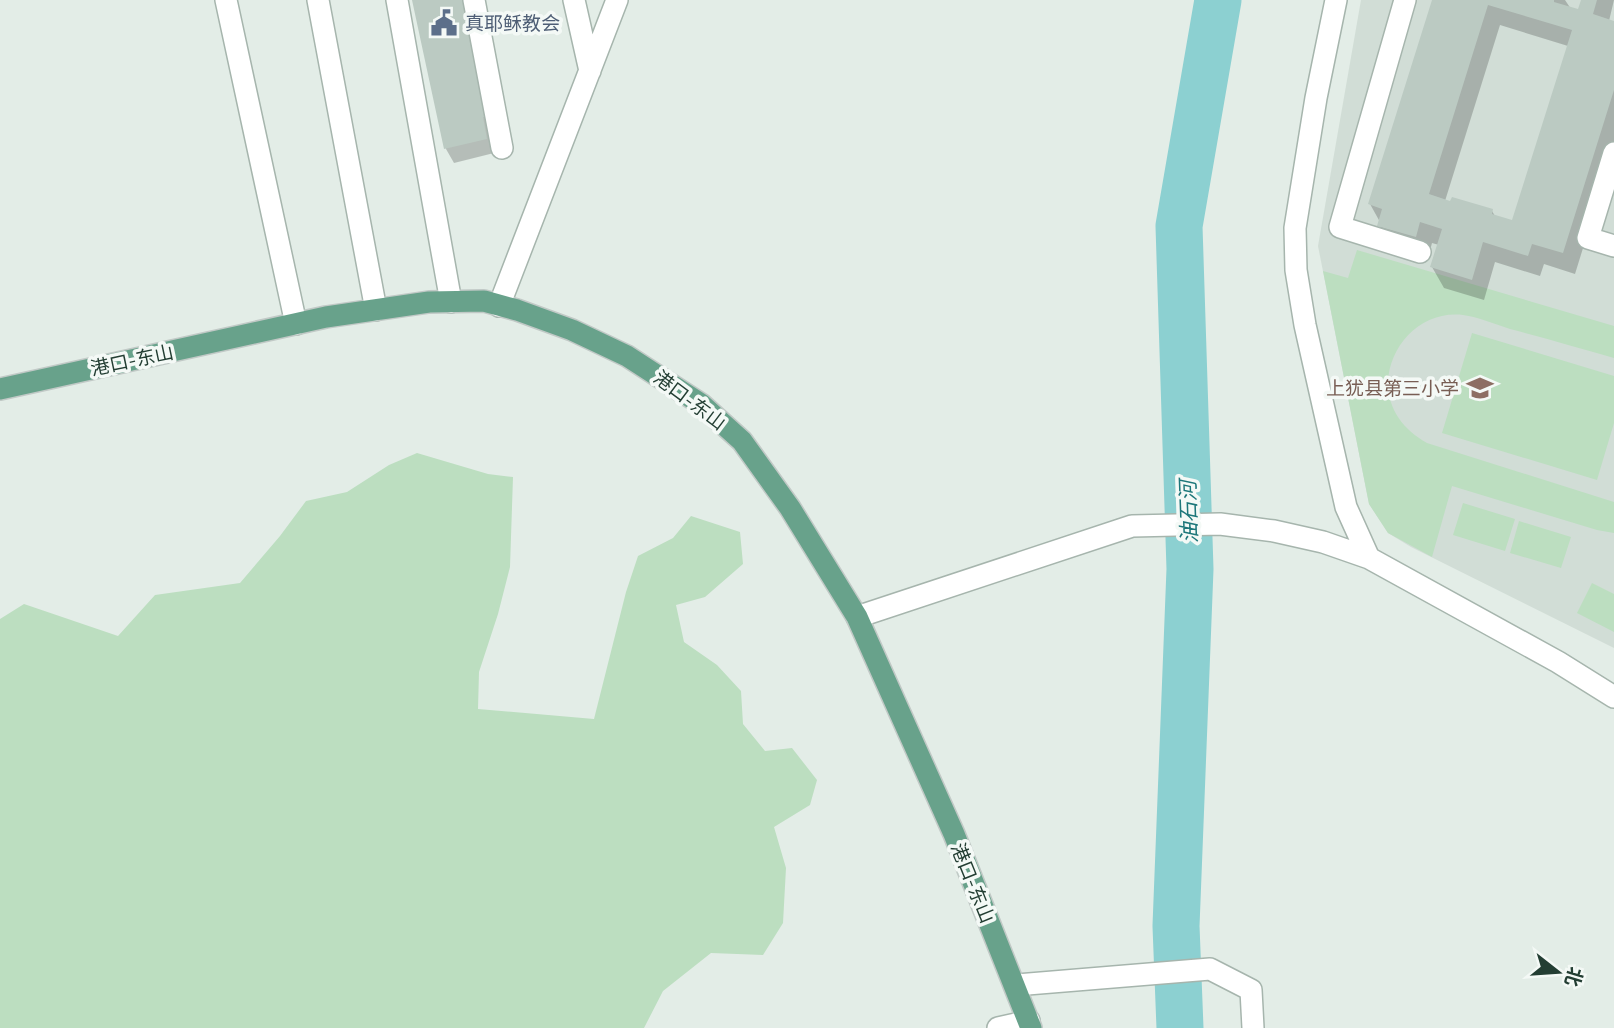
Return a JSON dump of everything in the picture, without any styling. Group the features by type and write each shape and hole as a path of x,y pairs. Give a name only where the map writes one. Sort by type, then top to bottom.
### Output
{"main road":[{"name":"港口-东山","path":"0,389 296,324 429,302 484,302 499,306 572,330 627,356 701,404 742,441 790,508 857,617 954,834 1030,1024"}],"street":[{"path":"226,0 296,324"},
{"path":"318,0 376,310"},
{"path":"397,0 451,302"},
{"path":"474,0 502,148"},
{"path":"574,0 590,71"},
{"path":"499,306 617,0"},
{"path":"1336,0 1316,98 1295,228 1296,270 1346,507 1369,558"},
{"path":"1405,0 1340,227 1420,252"},
{"path":"1614,153 1588,238 1614,246"},
{"path":"857,617 1132,526 1220,524 1323,541 1369,558 1558,662 1614,697"},
{"path":"1014,985 1210,969 1251,990 1253,1028"},
{"path":"998,1028 1030,1024"}],"shaded area":[{"name":"上犹县第三小学","path":"1361,0 1614,0 1614,648 1411,547 1388,533 1369,504 1318,246"}],"green space":[{"path":"1357,250 1614,326 1614,358 1469,316 1448,315 1435,318 1422,324 1402,343 1390,369 1388,383 1394,410 1419,438 1427,443 1614,502 1614,533 1452,486 1432,557 1388,533 1369,504 1323,271 1348,278"},
{"path":"1472,333 1614,376 1614,423 1597,480 1442,433"},
{"path":"417,453 488,474 513,477 510,567 479,672 478,709 594,719 626,592 638,556 673,538 691,516 740,532 743,564 705,597 676,605 684,642 717,665 741,691 743,724 765,751 792,748 817,780 810,805 774,827 786,868 783,923 763,955 711,953 663,991 644,1028 0,1028 0,619 24,604 118,636 155,595 240,583 306,501 347,492 389,465"},
{"path":"1463,503 1515,519 1505,551 1453,535"},
{"path":"1519,521 1571,537 1561,568 1510,553"},
{"path":"1592,583 1614,594 1614,632 1577,613"}],"building":[{"path":"412,0 469,0 491,116 483,117 487,139 444,149"},
{"path":"1432,0 1554,0 1578,9 1581,0 1597,0 1593,14 1614,21 1614,90 1563,253 1532,244 1528,256 1483,242 1472,280 1430,267 1442,229 1420,222 1416,237 1377,226 1382,209 1368,204","holes":["1488,5 1572,30 1512,220 1492,214 1493,209 1452,197 1450,201 1429,194"]}],"waterway":[{"name":"油石河","path":"1180,1028 1176,926 1190,569 1179,226 1218,0"}],"place":[{"name":"真耶稣教会","path":"444,23"},
{"name":"上犹县第三小学","path":"1480,388"}]}
